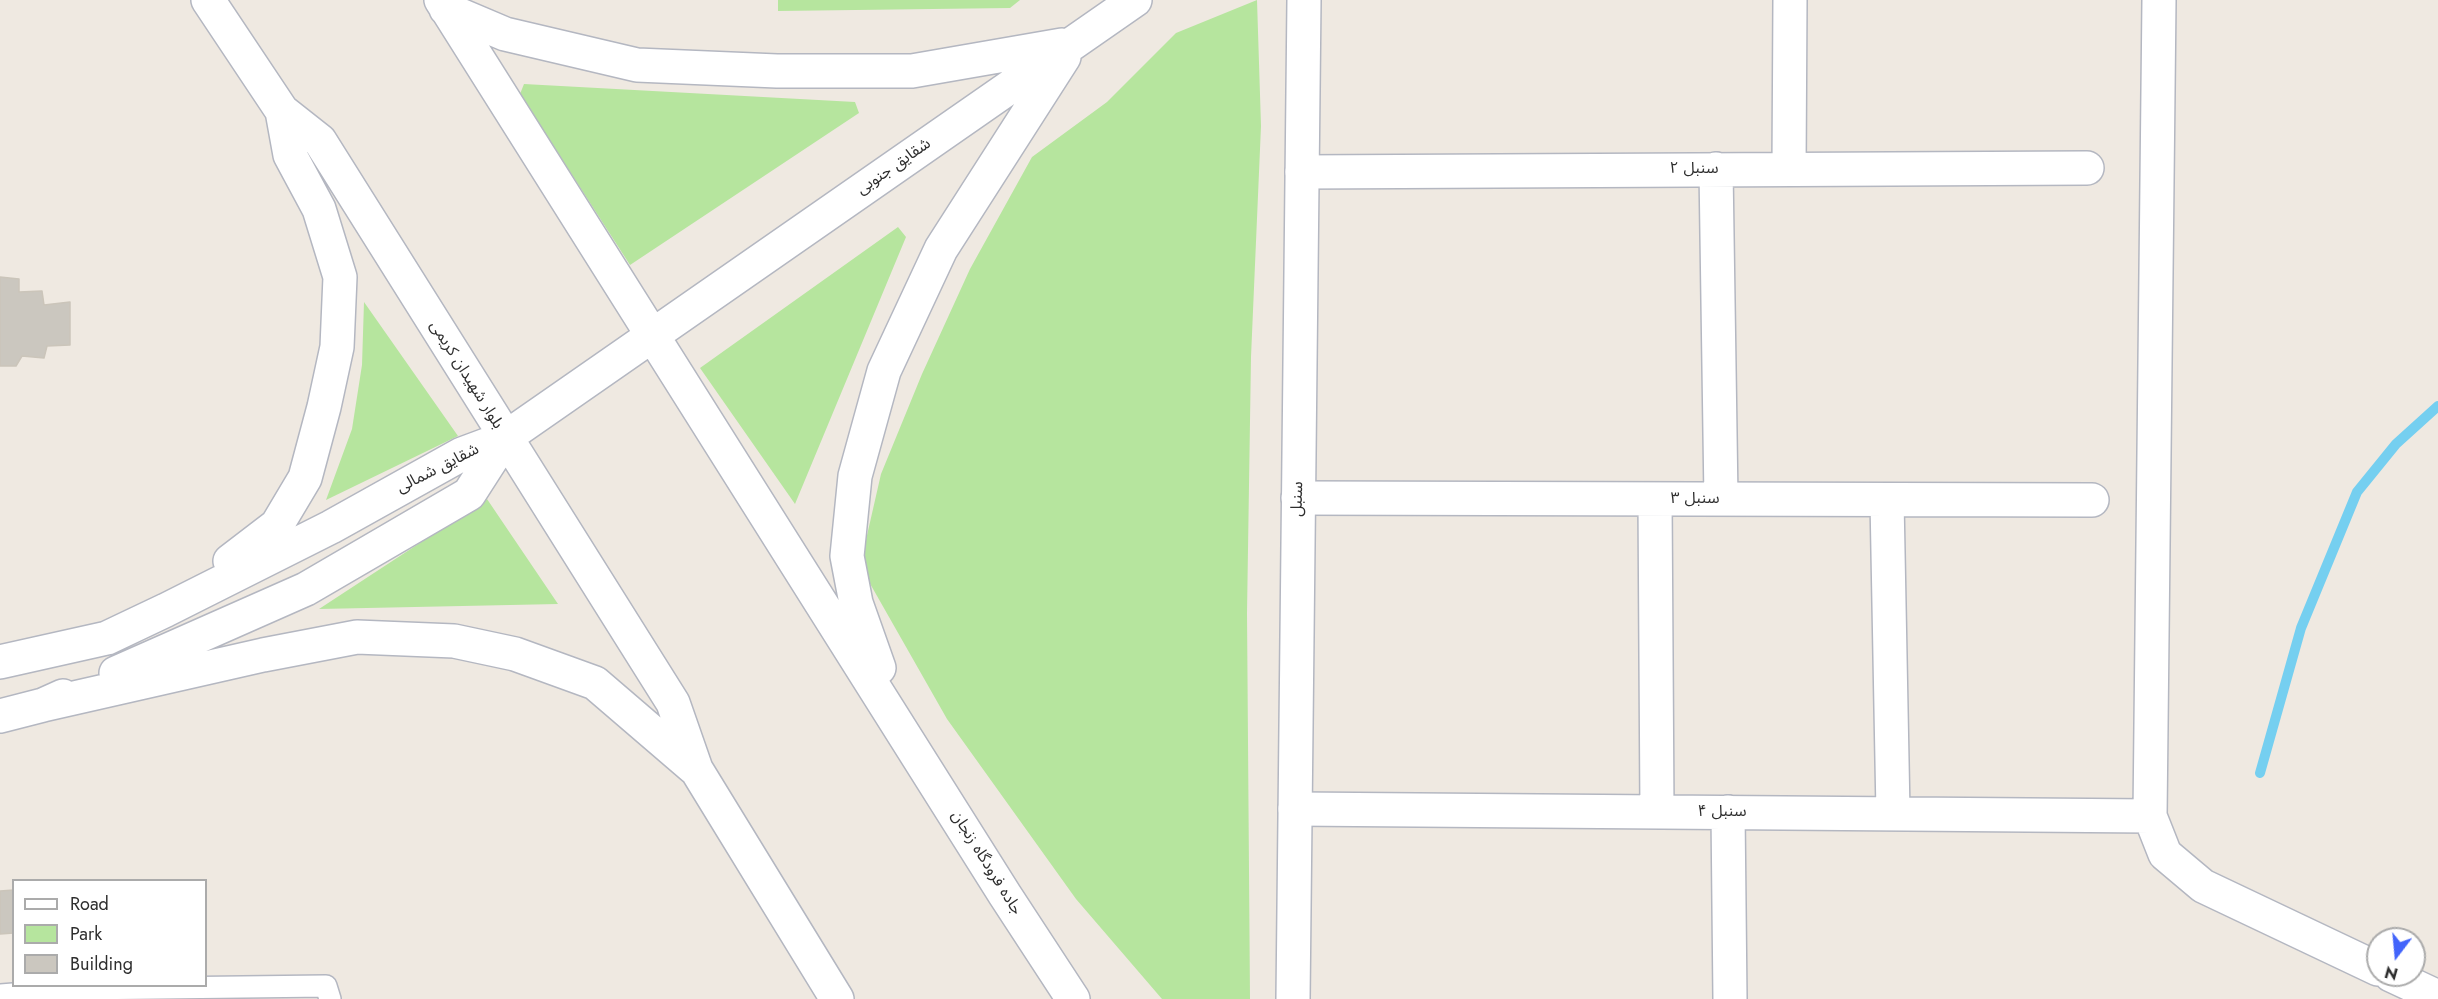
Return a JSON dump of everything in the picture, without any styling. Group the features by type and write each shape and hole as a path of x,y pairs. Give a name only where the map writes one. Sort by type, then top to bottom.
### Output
{"main road":[{"name":"بلوار شهیدان کریمی","path":"207,0 282,111 321,141 673,703 696,769"},
{"name":"شقایق جنوبی","path":"505,438 1135,0"},
{"name":"سنبل","path":"1293,999 1304,0"},
{"path":"1789,169 1790,0"},
{"path":"2159,0 2150,816 2166,854 2203,886 2366,963"},
{"path":"443,4 505,34 637,64 777,71 912,71 1072,44"},
{"path":"443,4 900,726"},
{"path":"900,726 856,603 847,556 855,476 884,371 941,249 1072,44"},
{"path":"166,610 278,525 305,478 324,407 337,347 340,277 319,209 290,155 282,111"},
{"name":"سنبل ۲","path":"1302,171 2087,168"},
{"path":"1716,169 1720,499"},
{"name":"شقایق شمالی","path":"0,662 106,638 331,527 462,454 505,438"},
{"name":"شقایق شمالی","path":"0,716 43,705 306,589 469,494 505,438"},
{"name":"سنبل ۳","path":"1298,498 2092,500"},
{"path":"1655,499 1657,812"},
{"path":"1887,500 1893,813"},
{"path":"43,705 263,655 357,637 454,641 515,654 595,683 696,769 837,999"},
{"name":"جاده فرودگاه زنجان","path":"900,726 1073,999"},
{"name":"سنبل ۴","path":"1295,810 2150,816"},
{"path":"1728,812 1730,999"},
{"path":"2417,987 2438,997"}],"lane":[{"path":"0,995 75,989 326,986 330,999"}],"green space":[{"path":"778,0 1020,0 1010,8 778,11"},
{"path":"1257,0 1261,126 1251,357 1247,613 1250,999 1162,999 1076,899 947,719 860,566 881,474 922,374 970,269 1032,157 1107,102 1176,33"},
{"path":"524,84 855,102 859,113 630,265 520,94"},
{"path":"898,227 906,237 795,504 700,368"},
{"path":"364,302 458,436 326,500 352,429 362,365"},
{"path":"487,499 558,604 319,609"}],"building":[{"path":"0,277 19,279 19,292 42,291 44,305 70,302 70,345 47,346 44,358 22,356 16,366 0,366"},
{"path":"12,890 12,933 0,934 0,891"}],"waterway":[{"path":"2260,773 2301,628 2357,492 2396,444 2438,406"}]}
